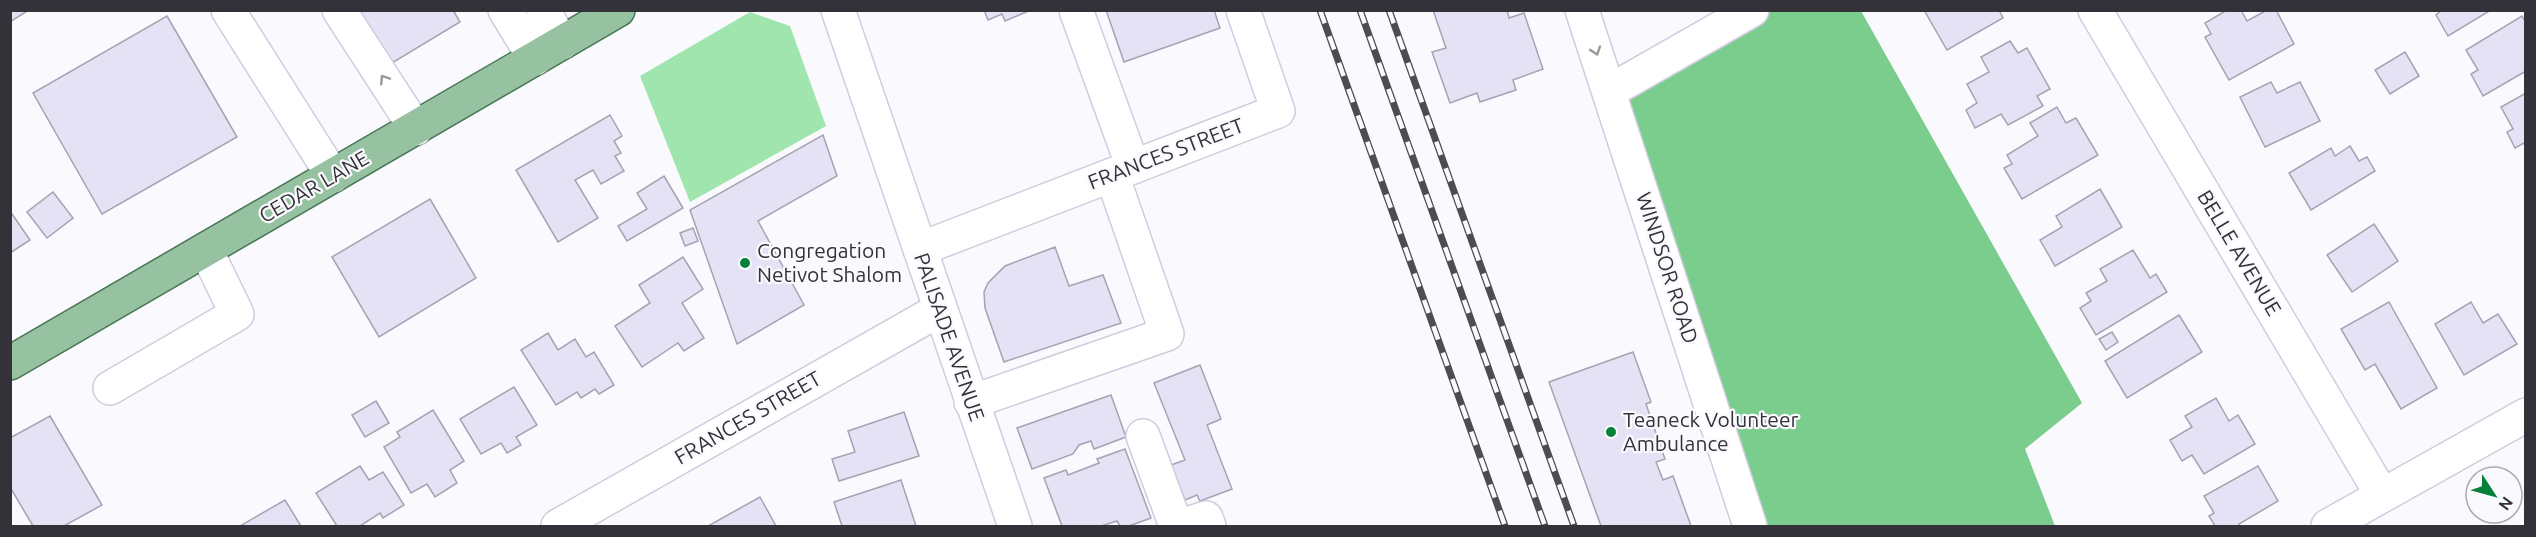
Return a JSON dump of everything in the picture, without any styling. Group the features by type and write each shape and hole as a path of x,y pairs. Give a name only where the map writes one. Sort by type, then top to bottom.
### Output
{"main road":[{"name":"CEDAR LANE","path":"10,363 618,10"}],"street":[{"path":"228,10 333,176"},
{"path":"339,10 416,129"},
{"path":"505,10 548,51"},
{"path":"543,10 548,51"},
{"name":"PALISADE AVENUE","path":"838,10 939,310 1015,526"},
{"path":"971,402 1167,334 1076,10"},
{"name":"FRANCES STREET","path":"920,249 1278,111 1243,10"},
{"name":"WINDSOR ROAD","path":"1582,10 1750,526"},
{"path":"1610,91 1752,10"},
{"name":"BELLE AVENUE","path":"2095,10 2382,495"},
{"path":"110,388 237,314 206,250"},
{"name":"FRANCES STREET","path":"558,526 939,310"},
{"path":"2328,526 2526,415"},
{"path":"1143,436 1178,526 1206,518 1209,526"}],"green space":[{"path":"1752,11 1861,11 2082,403 2025,449 2055,526 1739,526 1610,91"},
{"path":"750,12 790,26 826,126 690,202 640,76"}],"building":[{"path":"10,10 29,10 10,22"},
{"path":"347,10 453,10 460,22 382,69"},
{"path":"984,10 1031,10 1005,21 1002,14 988,20"},
{"path":"1106,10 1214,10 1220,28 1124,62"},
{"path":"1433,10 1507,10 1509,18 1524,13 1543,69 1513,80 1516,90 1480,102 1477,93 1450,103 1432,52 1446,48"},
{"path":"1924,10 1999,10 2003,18 1947,50"},
{"path":"2227,10 2241,10 2247,21 2267,10 2276,10 2294,44 2229,80 2205,37 2211,34 2205,23"},
{"path":"2442,10 2491,10 2448,36 2436,15"},
{"path":"167,16 237,137 102,214 33,93"},
{"path":"2522,16 2526,23 2526,71 2483,96 2471,74 2478,70 2466,50"},
{"path":"2010,41 2018,53 2027,48 2050,89 2037,96 2043,106 2008,125 2001,114 1975,128 1966,110 1977,103 1967,84 1989,72 1981,57"},
{"path":"2405,52 2419,76 2390,94 2375,70"},
{"path":"2271,82 2277,93 2300,82 2320,121 2265,147 2240,97"},
{"path":"2526,93 2526,142 2515,148 2507,132 2513,129 2501,107"},
{"path":"2057,107 2066,123 2076,118 2098,155 2022,199 2004,168 2012,164 2007,155 2038,136 2030,123"},
{"path":"610,115 622,136 614,141 621,153 615,156 624,171 601,184 593,170 575,180 598,218 558,242 516,170"},
{"name":"Congregation Netivot Shalom","path":"823,135 837,176 758,221 804,305 737,344 690,210"},
{"path":"2350,146 2359,161 2367,157 2375,171 2311,210 2289,173 2331,148 2335,156"},
{"path":"664,176 683,208 627,241 618,226 647,209 637,193"},
{"path":"2100,189 2122,227 2055,266 2040,240 2062,227 2056,216"},
{"path":"53,192 73,218 47,238 27,212"},
{"path":"430,199 476,278 379,337 332,257"},
{"path":"10,211 30,240 10,253"},
{"path":"2374,224 2398,261 2352,292 2327,255"},
{"path":"693,228 698,241 685,246 680,233"},
{"path":"1055,247 1069,286 1103,275 1121,323 1004,362 985,308 984,292 988,283 1005,266"},
{"path":"2133,250 2150,278 2156,274 2167,292 2096,335 2080,308 2091,301 2086,293 2107,281 2100,269"},
{"path":"683,257 703,289 682,303 704,338 684,351 678,343 642,367 615,326 650,303 639,285"},
{"path":"2389,302 2437,388 2401,409 2375,364 2365,370 2341,329"},
{"path":"2471,302 2483,323 2498,314 2517,344 2464,375 2435,324"},
{"path":"2179,315 2202,352 2127,398 2105,361"},
{"path":"2112,332 2118,342 2106,350 2099,339"},
{"path":"548,333 558,350 575,339 586,357 594,352 614,385 599,394 595,389 581,398 577,392 556,405 521,350"},
{"name":"Teaneck Volunteer Ambulance","path":"1633,352 1651,402 1646,404 1665,459 1656,462 1663,480 1673,476 1691,526 1601,526 1549,382"},
{"path":"1200,365 1221,419 1207,425 1232,489 1200,501 1197,495 1185,500 1171,465 1185,460 1154,383"},
{"path":"514,387 537,425 516,437 521,445 507,453 501,443 481,454 460,419"},
{"path":"1111,395 1126,437 1094,449 1091,441 1079,445 1073,454 1032,469 1017,428"},
{"path":"2216,398 2229,421 2238,415 2255,444 2204,474 2192,455 2182,461 2170,440 2192,427 2185,416"},
{"path":"376,401 389,423 365,437 352,415"},
{"path":"433,410 464,461 450,470 457,483 435,497 427,484 411,493 384,447 400,437 397,432"},
{"path":"904,412 919,456 839,481 832,459 855,452 848,431"},
{"path":"50,416 102,505 64,526 33,526 10,487 10,438"},
{"path":"1125,449 1151,518 1129,526 1120,526 1117,521 1101,526 1062,526 1044,478 1066,470 1068,475 1099,463 1097,459"},
{"path":"360,466 369,480 383,472 404,505 383,518 380,513 360,526 337,526 316,493"},
{"path":"2258,466 2278,501 2239,524 2240,526 2215,526 2209,516 2214,513 2204,496"},
{"path":"901,480 916,526 842,526 834,502"},
{"path":"760,497 776,526 708,526"},
{"path":"285,500 301,526 240,526"}],"railway":[{"path":"1320,10 1505,526"},
{"path":"1360,10 1545,526"},
{"path":"1389,10 1574,526"}],"place":[{"name":"Congregation Netivot Shalom","path":"745,263"},
{"name":"Teaneck Volunteer Ambulance","path":"1611,432"}]}
